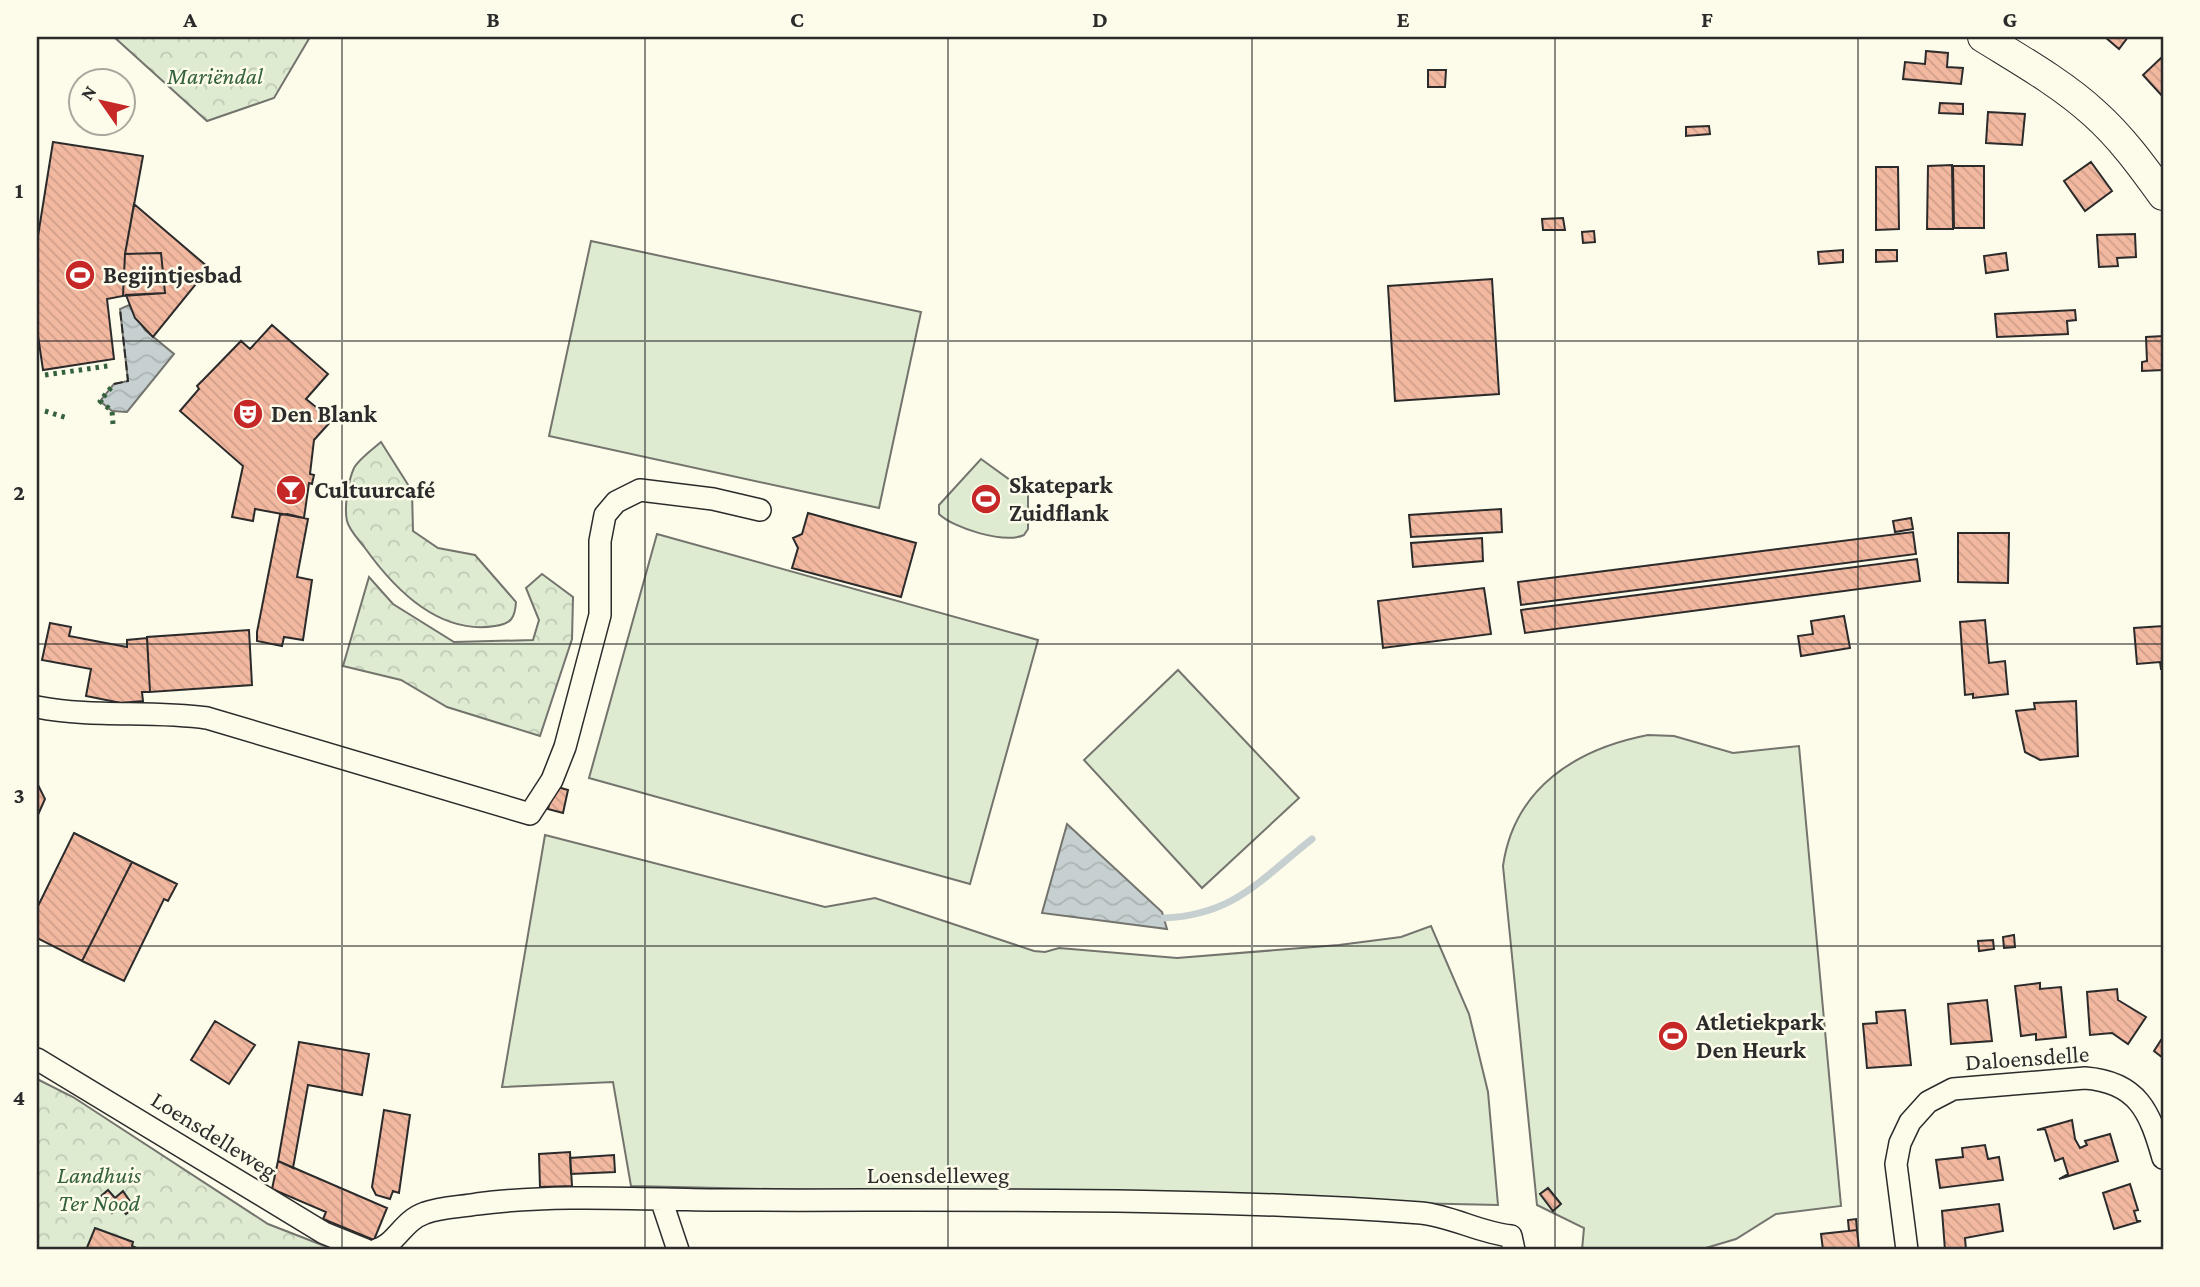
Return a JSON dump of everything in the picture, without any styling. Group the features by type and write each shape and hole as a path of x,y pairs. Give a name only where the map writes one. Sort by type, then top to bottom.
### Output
{"main road":[{"path":"1983,37 2046,76 2094,112 2134,155 2163,195"}],"street":[{"path":"37,707 85,713 207,719 530,814 552,780 565,747 600,615 600,541 605,515 628,493 640,490 742,504 760,510"},
{"name":"Loensdelleweg","path":"37,1059 324,1233 366,1250"},
{"name":"Daloensdelle","path":"1907,1250 1896,1164 1900,1143 1910,1122 1928,1102 1953,1089 2085,1078 2103,1079 2126,1090 2142,1104 2153,1122 2163,1158"},
{"name":"Loensdelleweg","path":"376,1250 394,1238 406,1222 426,1212 512,1199 1204,1202 1426,1214 1473,1226 1513,1243"},
{"path":"660,1199 678,1250"}],"green space":[{"name":"Mariëndal","path":"114,37 310,37 274,98 207,121"},
{"path":"591,241 921,312 879,508 549,436"},
{"path":"381,442 412,491 413,531 438,548 475,555 516,602 515,612 508,622 475,627 455,624 437,616 420,606 390,579 352,531 347,521 346,509 352,473 359,461"},
{"name":"Skatepark Zuidflank","path":"981,459 1028,493 1028,529 1024,535 1004,537 979,533 955,524 939,514 939,505"},
{"path":"657,534 1038,640 970,884 589,778"},
{"path":"542,574 573,597 572,639 540,736 447,707 401,680 343,666 369,577 393,604 454,642 533,640 539,620 526,588"},
{"path":"1178,670 1299,798 1202,888 1084,760"},
{"name":"Atletiekpark Den Heurk","path":"1648,735 1674,736 1733,753 1799,746 1841,1206 1776,1214 1736,1239 1699,1250 1582,1250 1584,1228 1537,1205 1503,866 1509,839 1520,815 1535,794 1553,776 1597,750"},
{"path":"545,835 825,907 875,898 1034,951 1045,952 1059,948 1177,958 1339,945 1401,937 1431,926 1469,1014 1488,1092 1498,1205 631,1186 613,1082 502,1087"},
{"name":"Landhuis Ter Nood","path":"37,1079 73,1097 268,1224 335,1250 37,1250"}],"water":[{"path":"129,305 145,330 174,354 127,412 112,411 100,401 114,384 128,381 120,309"},
{"path":"1067,824 1162,912 1167,929 1042,913"}],"building":[{"path":"2105,37 2128,37 2119,49"},
{"path":"1926,51 1948,53 1947,67 1963,68 1961,84 1903,79 1905,62 1925,64"},
{"path":"2163,56 2163,97 2143,75"},
{"path":"1428,70 1446,70 1445,87 1428,87"},
{"path":"1940,103 1963,104 1963,114 1939,113"},
{"path":"1988,112 2025,114 2022,145 1986,143"},
{"path":"1709,126 1710,134 1686,136 1686,127"},
{"name":"Begijntjesbad","path":"53,142 143,156 125,254 123,296 107,299 114,359 43,370 37,329 37,242"},
{"path":"2091,162 2112,191 2085,211 2064,181"},
{"path":"1952,165 1953,229 1927,229 1928,166"},
{"path":"1953,166 1984,166 1984,228 1954,228"},
{"path":"1876,167 1898,167 1899,229 1876,230"},
{"name":"Begijntjesbad","path":"134,204 209,268 153,337 135,318 126,295 165,293 161,253 125,254"},
{"path":"1563,218 1565,230 1543,230 1542,219"},
{"path":"1594,231 1595,242 1583,243 1582,232"},
{"path":"2135,234 2136,257 2117,258 2118,266 2099,267 2097,235"},
{"path":"1843,250 1843,262 1819,264 1818,252"},
{"path":"1876,250 1897,250 1897,261 1876,262"},
{"name":"Begijntjesbad","path":"161,253 165,293 123,296 125,254"},
{"path":"2006,253 2008,270 1986,273 1984,256"},
{"path":"1492,279 1499,394 1395,401 1388,286"},
{"path":"2075,310 2076,320 2067,321 2068,334 1997,337 1995,314"},
{"path":"272,325 328,374 306,399 332,420 314,440 310,474 314,475 312,484 309,483 304,518 255,509 253,521 232,517 243,466 180,411 199,389 197,386 241,341 250,349"},
{"path":"2163,336 2163,370 2142,371 2142,362 2147,361 2146,337"},
{"path":"1501,509 1502,532 1411,537 1409,515"},
{"path":"808,513 916,543 901,597 792,568 798,548 793,538 802,534"},
{"path":"280,515 308,519 297,577 312,580 303,640 284,637 282,646 257,641 257,632"},
{"path":"1911,518 1913,529 1895,532 1893,521"},
{"path":"1913,532 1916,554 1521,605 1518,582"},
{"path":"1958,533 2009,533 2008,583 1958,582"},
{"path":"1482,538 1483,561 1413,567 1411,543"},
{"path":"1917,559 1920,581 1525,633 1521,610"},
{"path":"1484,588 1491,634 1383,648 1378,601"},
{"path":"1844,616 1850,648 1801,656 1798,636 1813,634 1811,621"},
{"path":"1985,620 1989,663 2005,661 2008,694 1973,698 1973,694 1965,695 1960,622"},
{"path":"50,623 71,627 69,636 127,647 127,640 147,638 150,692 142,692 143,701 121,703 86,696 91,669 42,660"},
{"path":"2163,626 2163,669 2160,662 2137,664 2134,628"},
{"path":"249,630 252,685 150,692 147,637"},
{"path":"2076,701 2078,756 2040,760 2025,752 2016,711 2035,709 2034,703"},
{"path":"37,783 45,799 37,817"},
{"path":"554,786 568,790 563,813 548,809"},
{"path":"74,833 132,862 82,961 37,938 37,908"},
{"path":"132,862 177,884 168,901 164,899 124,981 82,961"},
{"path":"2014,935 2015,947 2004,948 2003,937"},
{"path":"1993,940 1994,949 1979,951 1978,941"},
{"path":"2040,983 2040,989 2061,987 2066,1037 2036,1040 2036,1034 2021,1036 2015,986"},
{"path":"2117,989 2118,1000 2146,1017 2128,1044 2112,1033 2090,1035 2087,992"},
{"path":"1987,1000 1992,1041 1951,1044 1948,1004"},
{"path":"1905,1010 1911,1065 1867,1068 1863,1024 1877,1023 1876,1012"},
{"path":"215,1021 255,1045 229,1084 191,1060"},
{"path":"2163,1037 2163,1058 2154,1051"},
{"path":"299,1042 369,1054 362,1095 308,1085 293,1168 278,1161"},
{"path":"384,1110 410,1115 399,1193 393,1191 390,1199 376,1195 372,1187"},
{"path":"2072,1120 2075,1139 2080,1148 2087,1145 2085,1141 2110,1134 2118,1161 2059,1179 2068,1174 2063,1158 2055,1161 2045,1129 2037,1130"},
{"path":"1985,1145 1988,1159 1999,1157 2003,1180 1940,1188 1936,1160 1963,1157 1962,1148"},
{"path":"570,1152 572,1186 540,1187 539,1154"},
{"path":"614,1155 615,1172 571,1174 570,1158"},
{"path":"278,1161 387,1208 374,1240 323,1219 326,1212 272,1189"},
{"path":"2130,1184 2138,1210 2134,1211 2137,1221 2141,1221 2114,1229 2103,1193"},
{"path":"1548,1188 1561,1204 1553,1211 1540,1194"},
{"path":"108,1190 115,1198 123,1191 134,1207 126,1214 120,1207 112,1213 100,1197"},
{"path":"1999,1204 2003,1231 1965,1238 1966,1250 1945,1250 1942,1211"},
{"path":"1856,1219 1857,1230 1849,1231 1848,1220"},
{"path":"95,1228 133,1242 132,1246 141,1250 86,1250"},
{"path":"1857,1230 1859,1248 1823,1250 1821,1234"}],"waterway":[{"path":"1164,918 1209,910 1245,893 1312,839"}],"hedge":[{"path":"45,375 108,366"},
{"path":"113,424 112,411 100,401 114,384"},
{"path":"45,411 67,418"}],"fence":[{"path":"114,384 128,381 120,309"}],"wall":[{"path":"37,81 37,86"}],"place":[{"name":"Begijntjesbad","path":"80,275"},
{"name":"Den Blank","path":"248,414"},
{"name":"Cultuurcafé","path":"291,490"},
{"name":"Skatepark Zuidflank","path":"986,499"},
{"name":"Atletiekpark Den Heurk","path":"1673,1036"}]}
